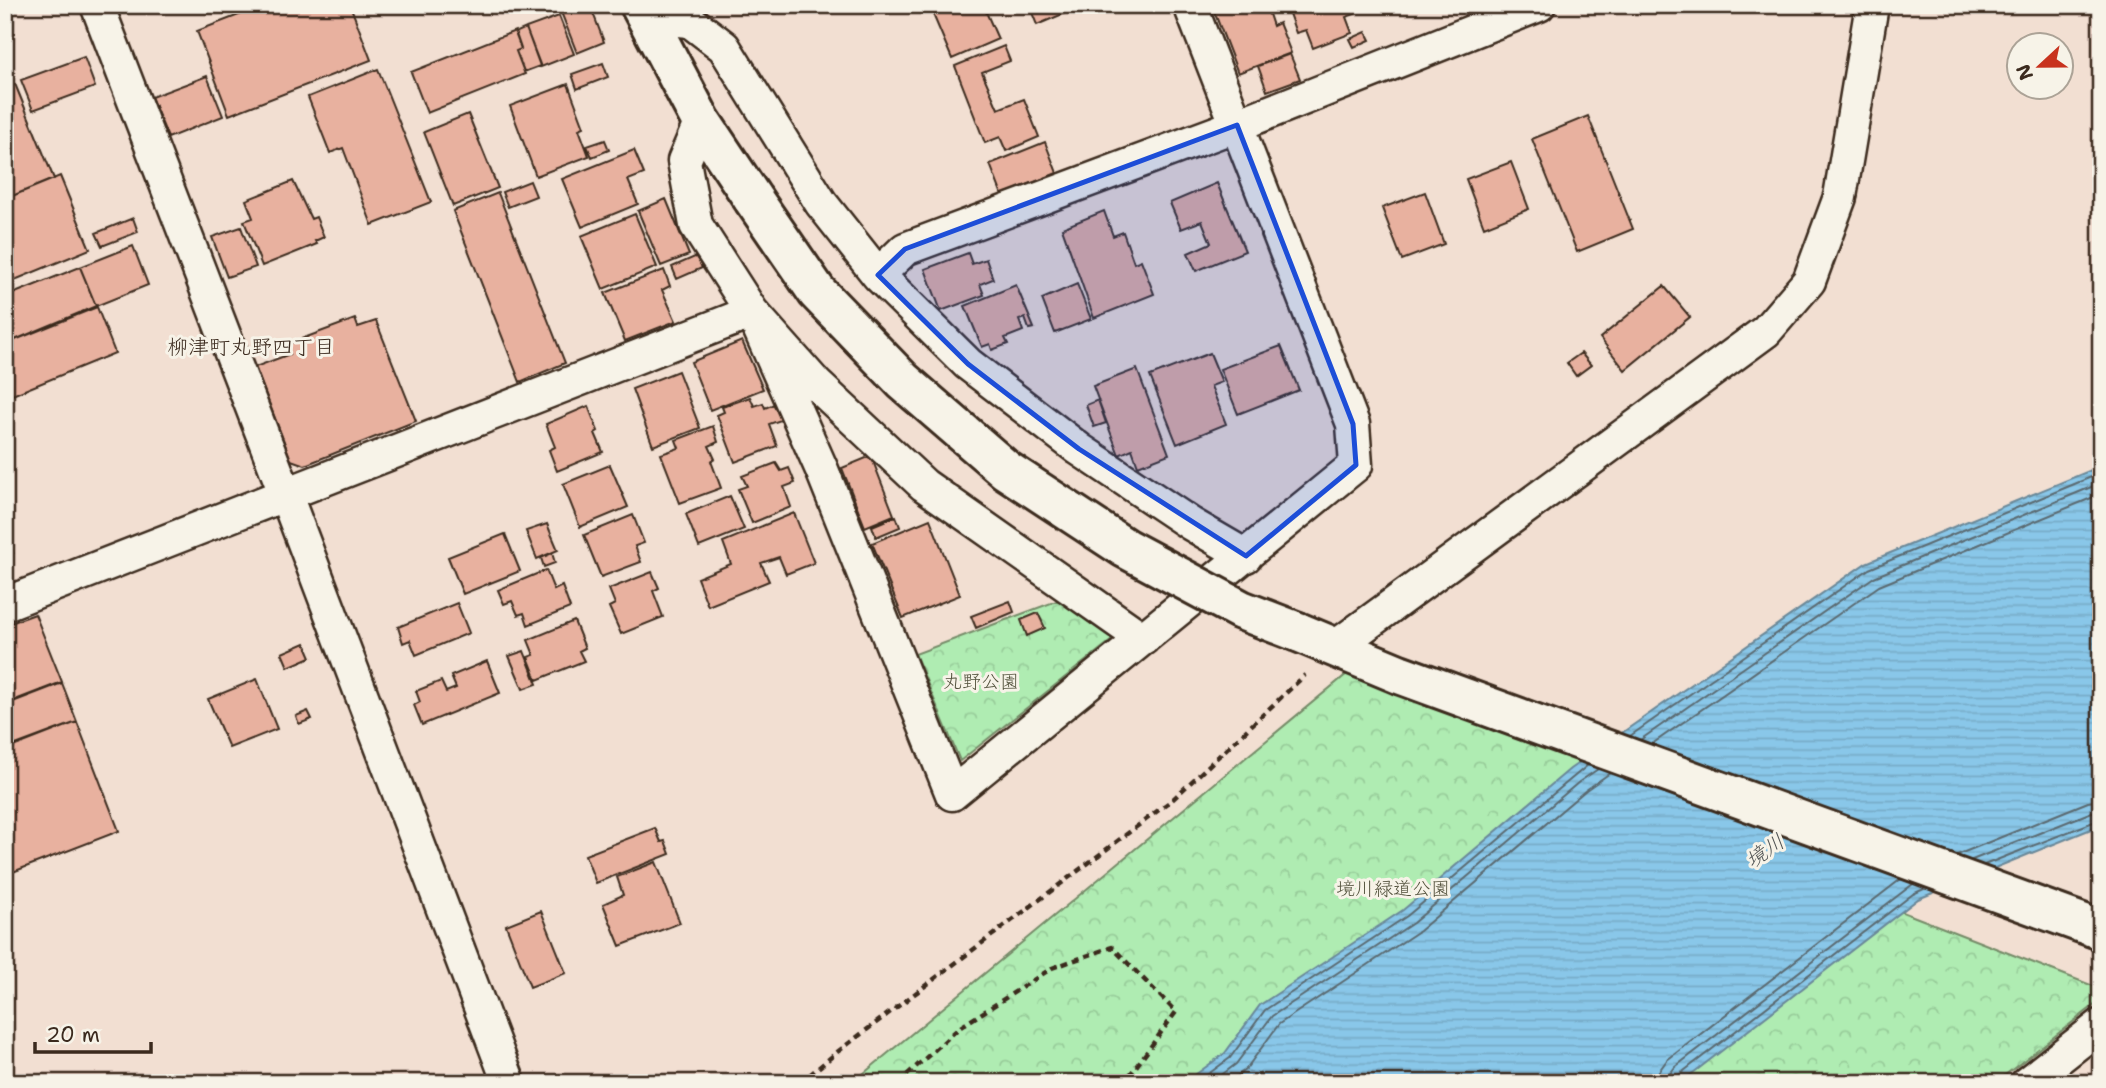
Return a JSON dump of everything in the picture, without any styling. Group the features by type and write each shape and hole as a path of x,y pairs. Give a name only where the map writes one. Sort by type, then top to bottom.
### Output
{"street":[{"path":"97,5 509,1083"},
{"path":"701,121 684,161 696,225 752,312 822,470 952,794 1356,465 1353,424 1191,5"},
{"path":"878,275 905,249 1237,125 1538,5"},
{"path":"1334,648 1766,331 1810,281 1840,197 1872,5"},
{"path":"643,11 690,22 724,47 821,203 878,275 968,364 1079,449 1191,524 1246,556"},
{"path":"643,11 701,121 817,292 902,380 1006,470 1125,548 1241,610 1399,674 2101,930"},
{"path":"5,604 752,312"},
{"path":"752,312 816,383 924,485 1143,639"},
{"path":"2027,1083 2101,1025"}],"path":[{"path":"800,1083 1172,800 1334,648"},
{"path":"898,1083 959,1028 1052,968 1112,947 1176,1012 1124,1083"}],"highlighted area":[{"path":"1237,125 1353,424 1356,465 1246,556 1079,449 968,364 878,275 905,249"}],"green space":[{"name":"丸野公園","path":"1067,597 1122,632 960,761 915,654"},
{"name":"境川緑道公園","path":"1359,664 1579,751 1789,868 2101,989 2101,1000 1995,1083 852,1083"}],"water":[{"name":"境川","path":"2101,466 2101,825 1918,899 1680,1083 1184,1083 1225,1053 1260,1005 1403,910 1570,769 1866,563"}],"building":[{"path":"265,5 350,5 371,60 229,115 197,31"},
{"path":"576,5 590,5 604,42 577,53 561,12"},
{"path":"929,5 983,5 998,39 952,59"},
{"path":"1029,5 1084,5 1037,25"},
{"path":"1228,5 1266,5 1273,26 1279,23 1291,53 1238,73 1214,11"},
{"path":"1286,5 1351,5 1355,14 1346,17 1352,33 1313,48 1306,30 1296,33"},
{"path":"559,16 574,54 541,67 526,28"},
{"path":"526,28 540,66 524,72 516,51 521,49 515,33"},
{"path":"515,31 521,49 516,51 525,74 427,113 411,72"},
{"path":"1366,32 1370,40 1354,47 1350,39"},
{"path":"1004,46 1010,61 982,72 998,109 1024,99 1039,137 1006,151 1000,137 985,143 955,66"},
{"path":"1290,54 1300,79 1267,91 1258,66"},
{"path":"84,57 95,87 33,110 21,80"},
{"path":"603,63 608,77 577,89 572,74"},
{"path":"378,69 431,202 372,225 343,148 330,153 308,97"},
{"path":"207,76 223,116 168,138 151,97"},
{"path":"15,84 54,179 5,199 5,88"},
{"path":"568,84 584,127 579,129 589,156 536,176 510,106"},
{"path":"468,114 498,188 453,206 424,132"},
{"path":"1588,116 1633,229 1577,252 1532,139"},
{"path":"605,140 609,150 592,157 587,146"},
{"path":"1045,142 1057,173 1002,195 990,164"},
{"path":"634,150 644,174 628,180 638,204 582,227 562,179"},
{"path":"1511,162 1529,209 1484,227 1466,179"},
{"path":"60,176 90,249 5,284 5,199"},
{"path":"293,181 311,219 316,217 324,237 315,241 317,244 262,266 244,221 253,218 246,200"},
{"path":"530,181 536,196 508,207 502,192"},
{"path":"1217,183 1245,251 1196,271 1188,253 1211,243 1202,221 1181,229 1170,203"},
{"path":"1425,192 1444,244 1402,260 1382,208"},
{"path":"498,193 565,363 520,382 453,211"},
{"path":"666,199 689,255 661,266 638,211"},
{"path":"1104,211 1113,236 1123,232 1134,263 1141,260 1154,294 1094,318 1062,228"},
{"path":"635,214 657,267 603,289 581,236"},
{"path":"133,218 138,232 102,246 96,233"},
{"path":"241,227 256,267 227,277 212,237"},
{"path":"133,246 148,285 96,306 80,267"},
{"path":"968,253 972,264 986,259 993,279 980,284 984,295 941,311 925,269"},
{"path":"697,256 702,268 677,279 672,267"},
{"path":"80,267 96,306 5,344 5,297"},
{"path":"664,270 670,286 662,290 676,321 625,341 605,293"},
{"path":"1077,284 1091,319 1055,333 1042,299"},
{"path":"1016,285 1034,328 1029,329 1025,318 1019,320 1023,331 1005,338 1008,344 992,350 990,344 982,347 965,306"},
{"path":"1664,286 1690,317 1625,370 1600,338"},
{"path":"97,307 115,353 5,398 5,344"},
{"path":"355,319 358,327 376,321 416,421 305,465 291,460 255,367 290,354 285,345"},
{"path":"742,341 763,389 710,410 691,362"},
{"path":"1281,346 1299,390 1238,414 1220,369"},
{"path":"1210,353 1222,382 1211,386 1226,424 1177,444 1150,376"},
{"path":"1581,353 1591,365 1576,376 1567,363"},
{"path":"1137,369 1169,454 1138,466 1132,449 1119,455 1093,386"},
{"path":"678,371 700,428 653,446 632,389"},
{"path":"750,397 754,406 763,403 765,408 774,404 781,420 769,424 777,446 735,462 717,415 724,412 722,407"},
{"path":"1098,400 1106,423 1094,427 1086,405"},
{"path":"588,406 603,452 557,471 549,450 555,447 546,424"},
{"path":"713,426 718,442 709,446 715,459 711,461 721,488 680,503 661,454 679,448 676,440"},
{"path":"871,456 894,515 865,527 842,468"},
{"path":"776,463 781,471 789,468 795,483 784,487 791,507 752,523 738,489 747,486 742,476"},
{"path":"610,465 628,507 580,527 563,484"},
{"path":"730,496 744,529 699,547 686,514"},
{"path":"794,513 814,563 786,574 779,557 761,563 769,581 708,606 697,578 731,564 723,542"},
{"path":"633,515 644,543 635,546 641,562 601,577 584,535"},
{"path":"896,516 900,527 876,537 872,526"},
{"path":"930,519 960,595 903,618 872,543"},
{"path":"547,524 558,550 537,559 526,531"},
{"path":"5,533 13,553 5,555"},
{"path":"505,534 520,571 463,594 448,557"},
{"path":"552,553 555,563 544,567 541,558"},
{"path":"546,570 554,590 562,586 570,608 528,625 524,613 518,615 512,601 504,604 498,590"},
{"path":"652,572 659,588 653,591 663,617 621,634 609,607 615,604 609,589"},
{"path":"1010,601 1014,612 976,628 971,616"},
{"path":"457,603 469,633 416,655 410,640 403,643 398,627"},
{"path":"1038,613 1045,628 1027,636 1021,620"},
{"path":"35,614 62,682 5,704 5,625"},
{"path":"574,621 585,648 579,651 584,661 537,680 528,657 534,655 528,640"},
{"path":"305,643 311,657 288,667 282,653"},
{"path":"524,651 537,684 523,689 509,656"},
{"path":"487,661 500,693 422,725 414,705 420,702 416,691 441,681 446,692 456,688 451,676"},
{"path":"257,679 277,729 229,748 208,699"},
{"path":"62,683 77,722 5,749 5,705"},
{"path":"308,711 312,719 299,724 296,716"},
{"path":"77,722 119,831 5,875 5,750"},
{"path":"655,828 661,842 665,841 670,854 596,883 585,855"},
{"path":"656,862 680,923 620,946 603,904 623,895 617,877"},
{"path":"541,911 566,973 530,987 506,925"}],"district":[{"name":"柳津町丸野四丁目","path":"251,347"}]}
